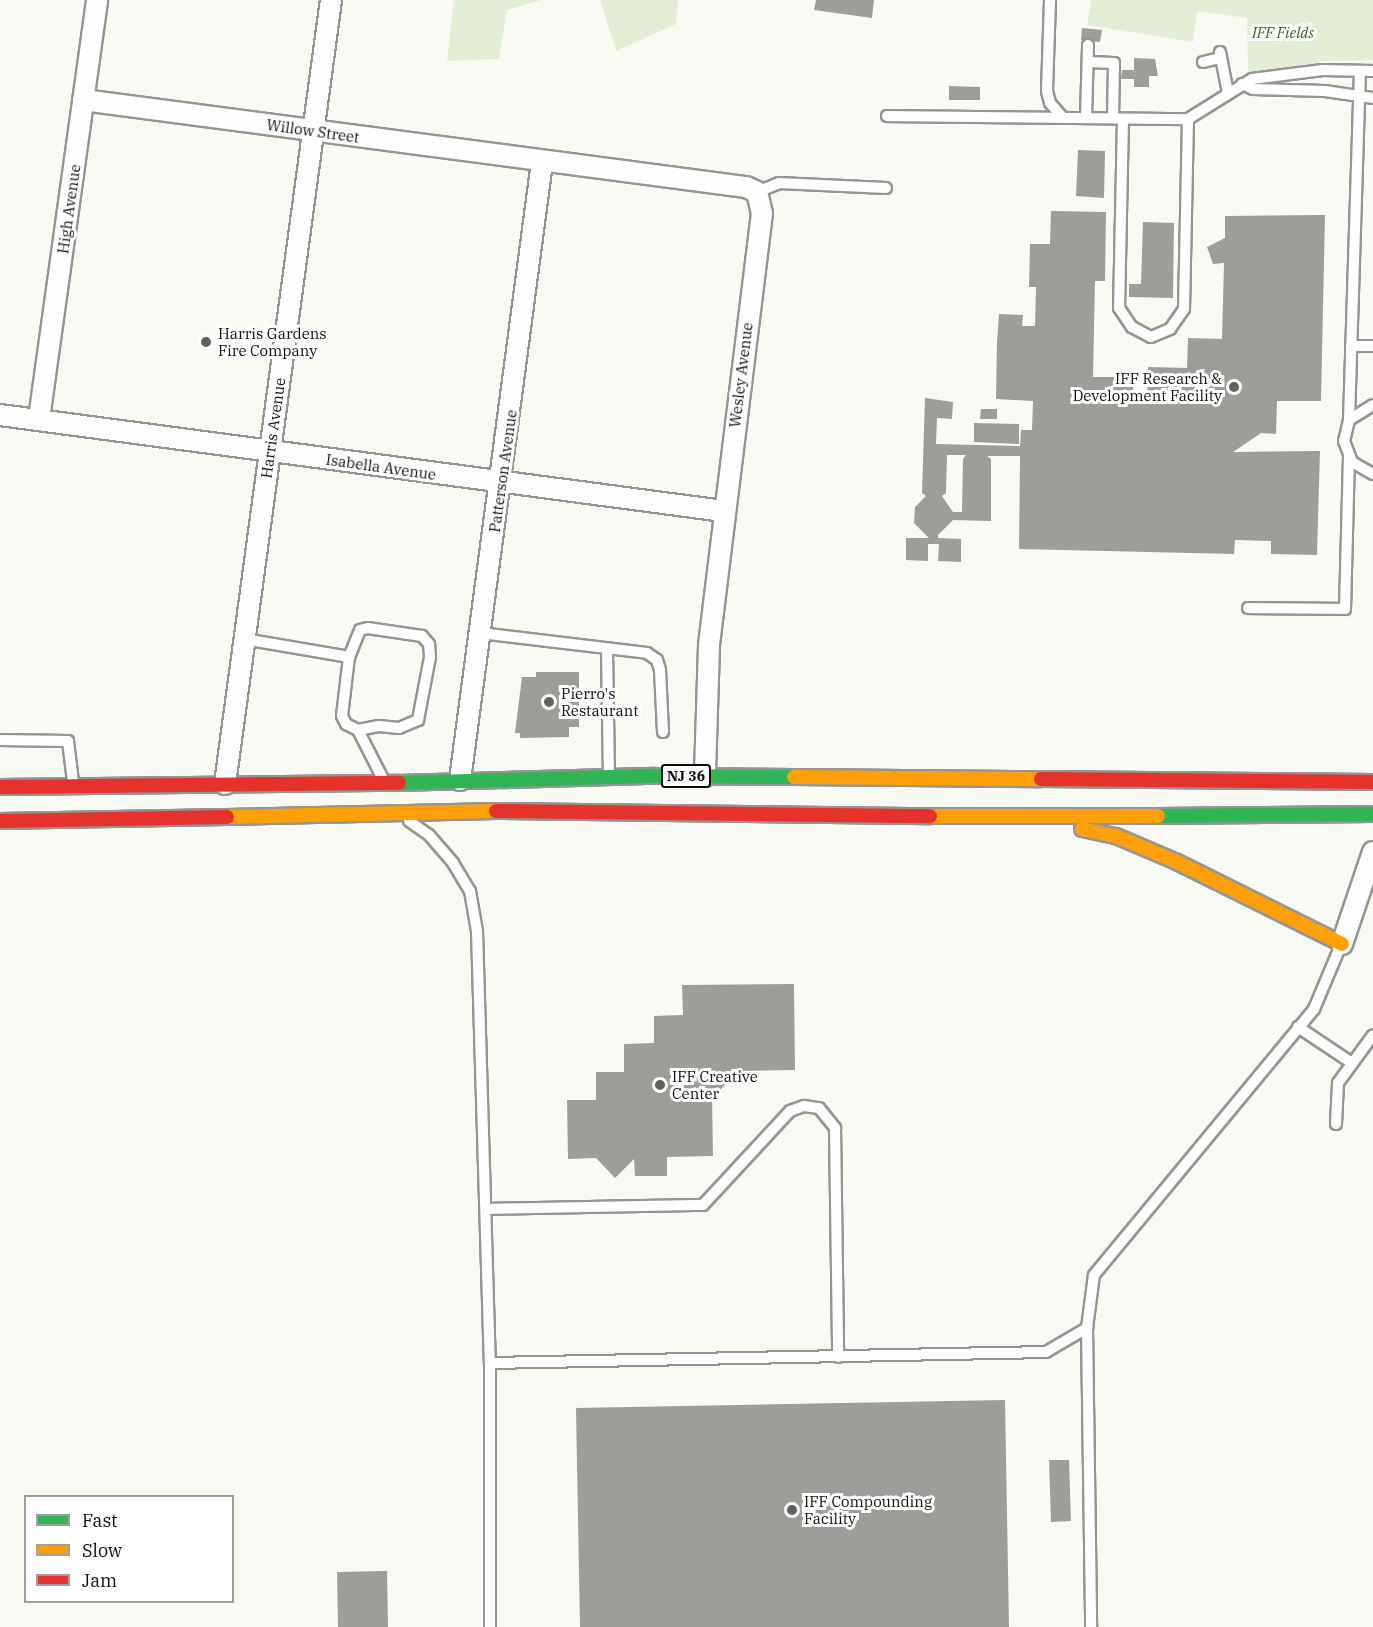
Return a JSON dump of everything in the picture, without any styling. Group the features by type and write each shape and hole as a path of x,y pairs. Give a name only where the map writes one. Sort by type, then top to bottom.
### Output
{"highway":[{"name":"NJ 36","path":"0,787 705,776 1373,782"},
{"path":"0,821 514,811 1030,817 1373,814"},
{"path":"1030,817 1116,836 1342,944"}],"street":[{"name":"High Avenue","path":"39,419 98,0"},
{"name":"Harris Avenue","path":"225,784 331,0"},
{"name":"Willow Street","path":"83,100 542,162"},
{"path":"542,162 746,187 757,192"},
{"name":"Patterson Avenue","path":"460,780 542,162"},
{"name":"Wesley Avenue","path":"705,776 709,646 723,511 762,213 757,192"},
{"name":"Isabella Avenue","path":"0,415 723,511"},
{"path":"1342,944 1373,852"}],"lane":[{"path":"1050,0 1047,91 1050,103 1062,117"},
{"path":"1086,118 1088,45"},
{"path":"1203,62 1221,55 1228,93"},
{"path":"1088,62 1114,63 1118,118 1119,308 1132,327 1151,337 1170,329 1184,309 1188,119"},
{"path":"887,116 1188,119 1252,79 1322,70 1373,71"},
{"path":"1248,608 1345,609 1349,456 1344,441 1349,420 1360,71"},
{"path":"1242,84 1253,89 1373,98"},
{"path":"757,192 779,183 886,188"},
{"path":"1352,346 1373,346"},
{"path":"1349,420 1373,405"},
{"path":"1349,456 1361,469 1373,474"},
{"path":"358,730 379,726 399,728 418,720 430,657 429,644 422,636 368,628 360,630 349,657 342,716 346,724 358,730 384,782"},
{"path":"480,633 647,653 657,660 663,732"},
{"path":"244,639 349,657"},
{"path":"607,650 609,778"},
{"path":"0,740 68,741 74,786"},
{"path":"400,814 429,835 470,891 477,931 490,1363 490,1627"},
{"path":"1091,1627 1087,1328 1094,1275 1314,1009 1342,944"},
{"path":"1298,1027 1352,1063"},
{"path":"1336,1124 1338,1083 1373,1035"},
{"path":"487,1209 703,1206 790,1111 804,1106 819,1108 835,1128 838,1357"},
{"path":"490,1363 1046,1352 1087,1328"}],"green space":[{"path":"454,0 541,0 507,10 499,59 447,61"},
{"path":"600,0 678,0 676,24 616,51"},
{"name":"IFF Fields","path":"1091,0 1373,0 1373,60 1326,61 1248,74 1247,18 1197,11 1193,42 1087,25"}],"building":[{"path":"816,0 874,0 872,18 814,10"},
{"path":"1082,28 1102,30 1100,42 1081,40"},
{"path":"1134,58 1155,59 1158,76 1149,76 1149,87 1134,87 1134,79 1121,79 1122,70 1134,70"},
{"path":"949,86 980,87 980,100 949,100"},
{"path":"1078,150 1105,151 1104,198 1076,196"},
{"name":"IFF Research & Development Facility","path":"1051,211 1106,212 1105,281 1095,281 1093,377 1133,377 1133,401 1147,401 1148,367 1187,368 1188,338 1222,339 1224,263 1213,264 1207,247 1225,238 1225,216 1325,215 1321,401 1277,401 1276,434 1261,433 1233,452 1320,451 1317,555 1271,554 1271,541 1235,540 1234,554 1019,549 1020,456 987,456 991,459 991,521 953,520 938,535 938,538 961,539 961,562 938,561 939,544 928,544 928,561 906,560 906,538 929,538 914,523 915,507 926,496 922,493 925,398 953,402 952,419 937,418 936,444 1020,446 1021,430 1032,430 1033,401 996,399 999,314 1023,315 1022,326 1035,326 1036,287 1029,287 1030,244 1050,244","holes":["947,455 966,455 963,459 962,512 953,512 942,496 946,493"]},
{"path":"1143,222 1174,223 1173,298 1129,297 1129,284 1141,284"},
{"path":"981,409 997,409 997,419 980,419"},
{"path":"974,423 1019,424 1019,444 974,442"},
{"name":"Pierro's Restaurant","path":"536,672 579,672 579,727 569,727 569,737 520,738 520,733 515,733 522,677 536,677"},
{"name":"IFF Creative Center","path":"794,984 795,1070 739,1071 712,1098 713,1156 667,1157 667,1176 635,1176 634,1159 615,1178 596,1158 568,1159 567,1100 596,1100 596,1072 624,1072 624,1044 654,1043 654,1016 683,1015 682,985"},
{"name":"IFF Compounding Facility","path":"1005,1400 1009,1627 580,1627 576,1408"},
{"path":"1049,1460 1069,1460 1071,1521 1051,1522"},
{"path":"387,1571 388,1627 338,1627 337,1572"}],"traffic: fast":[{"path":"399,783 655,776 794,777"},
{"path":"1158,816 1373,814"}],"traffic: slow":[{"path":"794,777 1041,779"},
{"path":"227,817 496,811"},
{"path":"930,816 1158,816"},
{"path":"1082,829 1116,836 1177,862 1342,944"}],"traffic: jam":[{"path":"1041,779 1373,782"},
{"path":"0,787 399,783"},
{"path":"496,811 930,816"},
{"path":"0,821 227,817"}],"place":[{"name":"Harris Gardens Fire Company","path":"206,342"},
{"name":"IFF Research & Development Facility","path":"1234,387"},
{"name":"Pierro's Restaurant","path":"549,702"},
{"name":"IFF Creative Center","path":"660,1085"},
{"name":"IFF Compounding Facility","path":"792,1510"}]}
